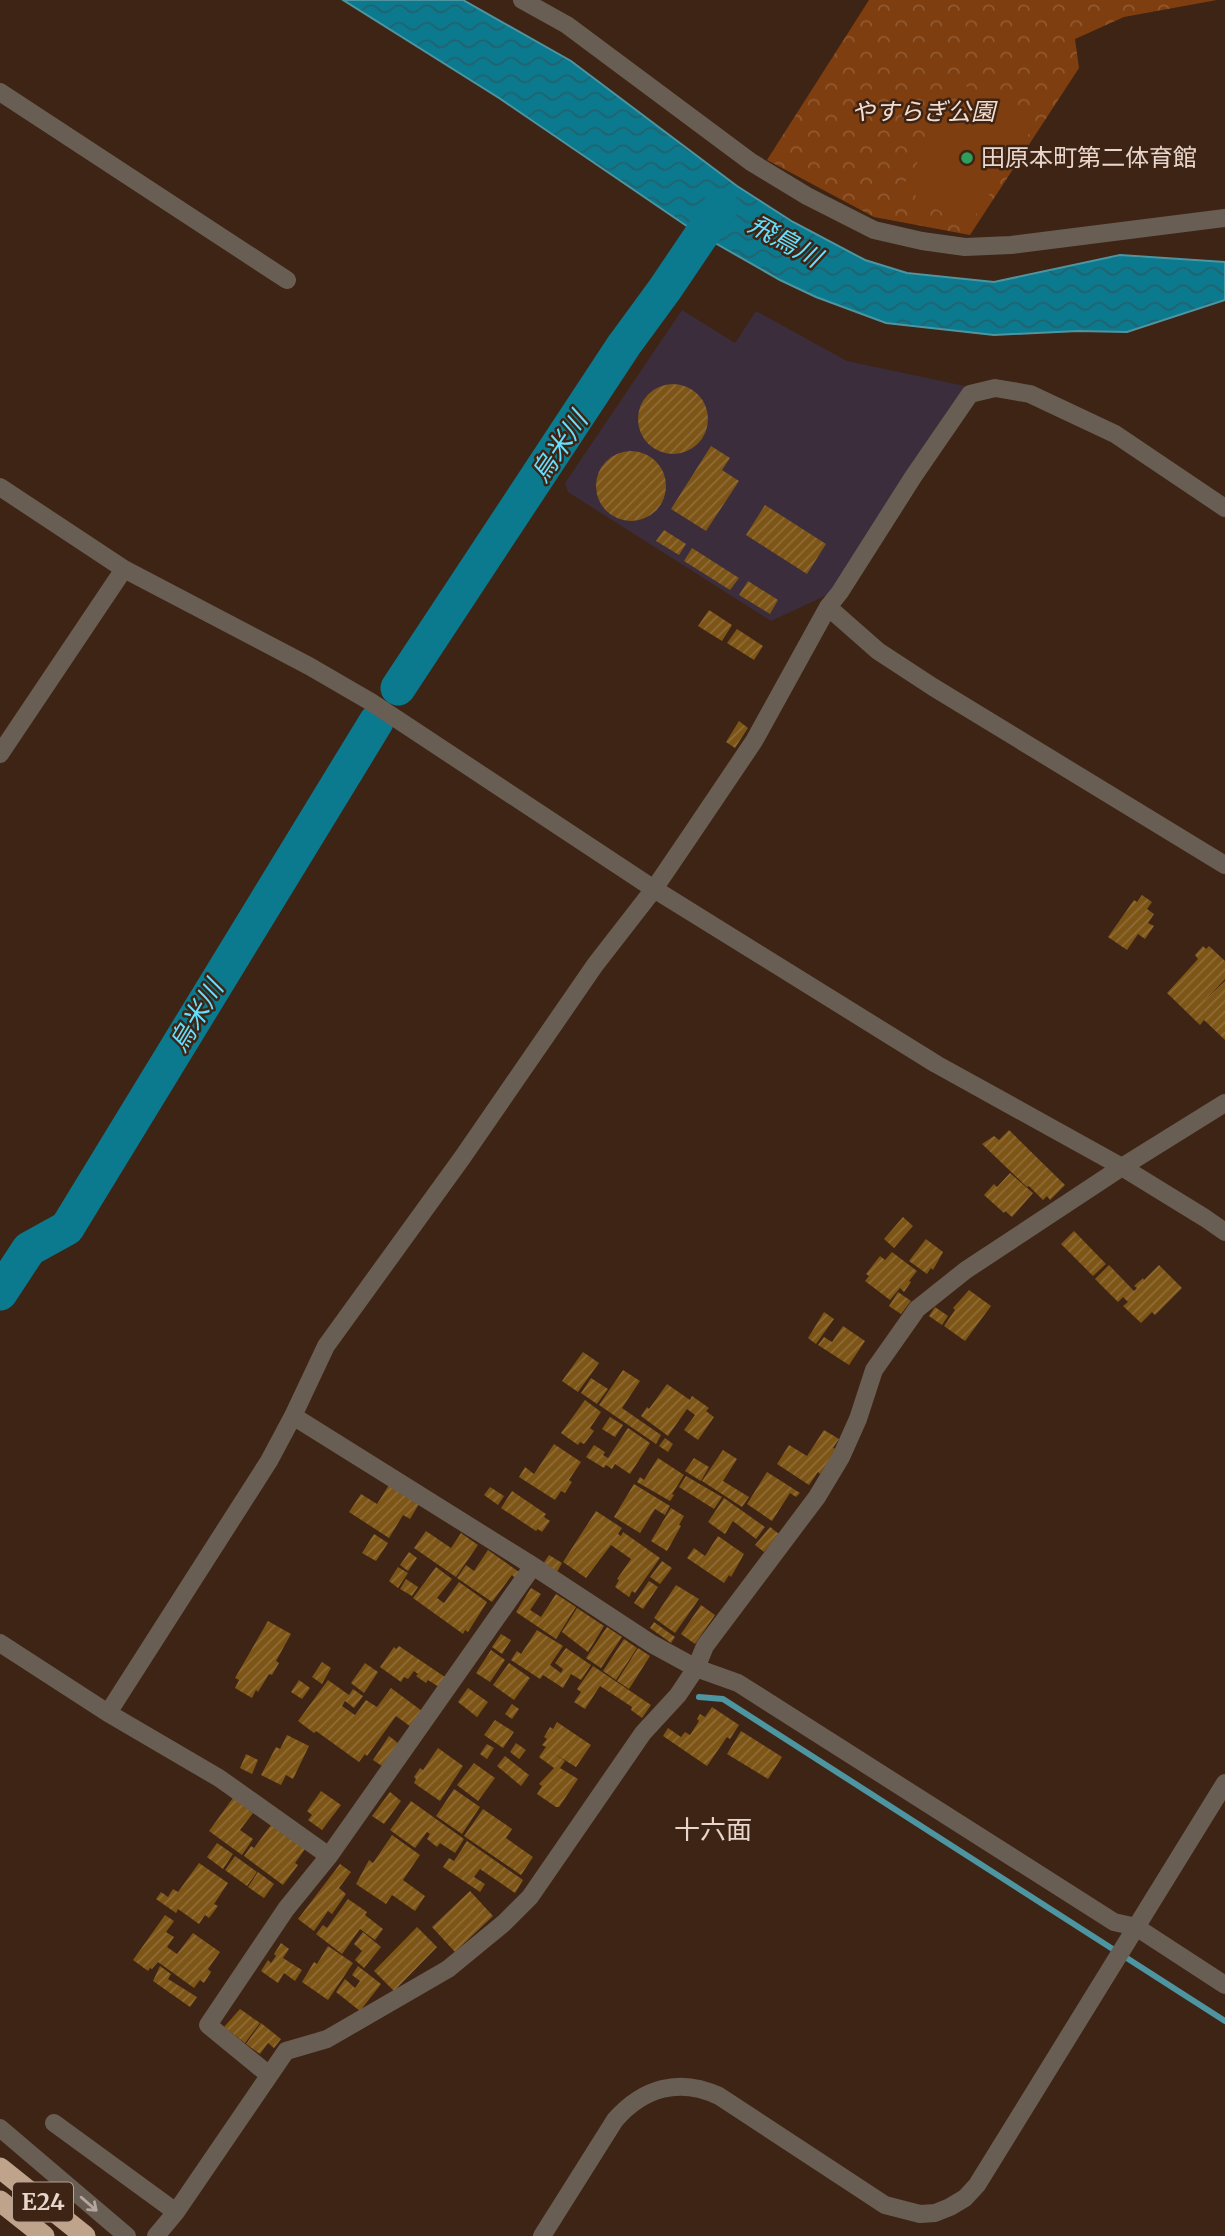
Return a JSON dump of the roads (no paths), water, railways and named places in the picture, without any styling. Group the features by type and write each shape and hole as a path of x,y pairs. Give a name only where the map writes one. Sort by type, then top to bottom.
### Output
{"highway":[{"name":"E24","path":"0,2168 86,2236"},
{"name":"E24","path":"0,2201 44,2236"}],"street":[{"path":"522,0 567,25 751,162 807,196 874,230 965,247 1011,245 1225,218"},
{"path":"0,92 287,280"},
{"path":"108,1713 269,1461 332,1337 462,1158 596,965 654,889 754,741 828,607 970,394 995,388 1030,394 1115,434 1225,508"},
{"path":"0,487 124,569 309,666 371,702 654,889 936,1064 1122,1167 1225,1232"},
{"path":"0,754 124,569"},
{"path":"828,607 878,651 933,687 1225,865"},
{"path":"156,2236 176,2212 286,2051 327,2039 448,1969 504,1923 530,1897 643,1733 678,1695 696,1668 705,1646 817,1497 841,1457 858,1419 874,1370 918,1309 966,1270 1225,1103"},
{"path":"293,1416 652,1644 696,1668 738,1683 1132,1934 1225,1986"},
{"path":"269,2076 208,2025 286,1909 329,1856 533,1566"},
{"path":"0,1643 108,1713 219,1778 329,1856"},
{"path":"542,2236 615,2120 629,2104 665,2088 684,2086 702,2088 719,2096 885,2205 920,2214 935,2213 950,2207 977,2185 1225,1783"},
{"path":"54,2123 176,2212"},
{"path":"0,2128 127,2236"}],"water":[{"name":"飛鳥川","path":"343,0 463,0 571,61 737,186 793,222 865,260 907,273 994,282 1120,255 1225,262 1225,300 1127,332 1078,331 994,335 886,323 816,297 780,280 694,231 499,98"}],"waterway":[{"name":"烏米川","path":"398,688 624,345 721,206"},
{"name":"烏米川","path":"0,1293 29,1249 67,1228 376,722"},
{"path":"699,1697 723,1699 1225,2021"}],"place":[{"name":"田原本町第二体育館","path":"967,158"}],"district":[{"name":"十六面","path":"713,1830"}],"park label":[{"name":"やすらぎ公園","path":"923,112"}]}
